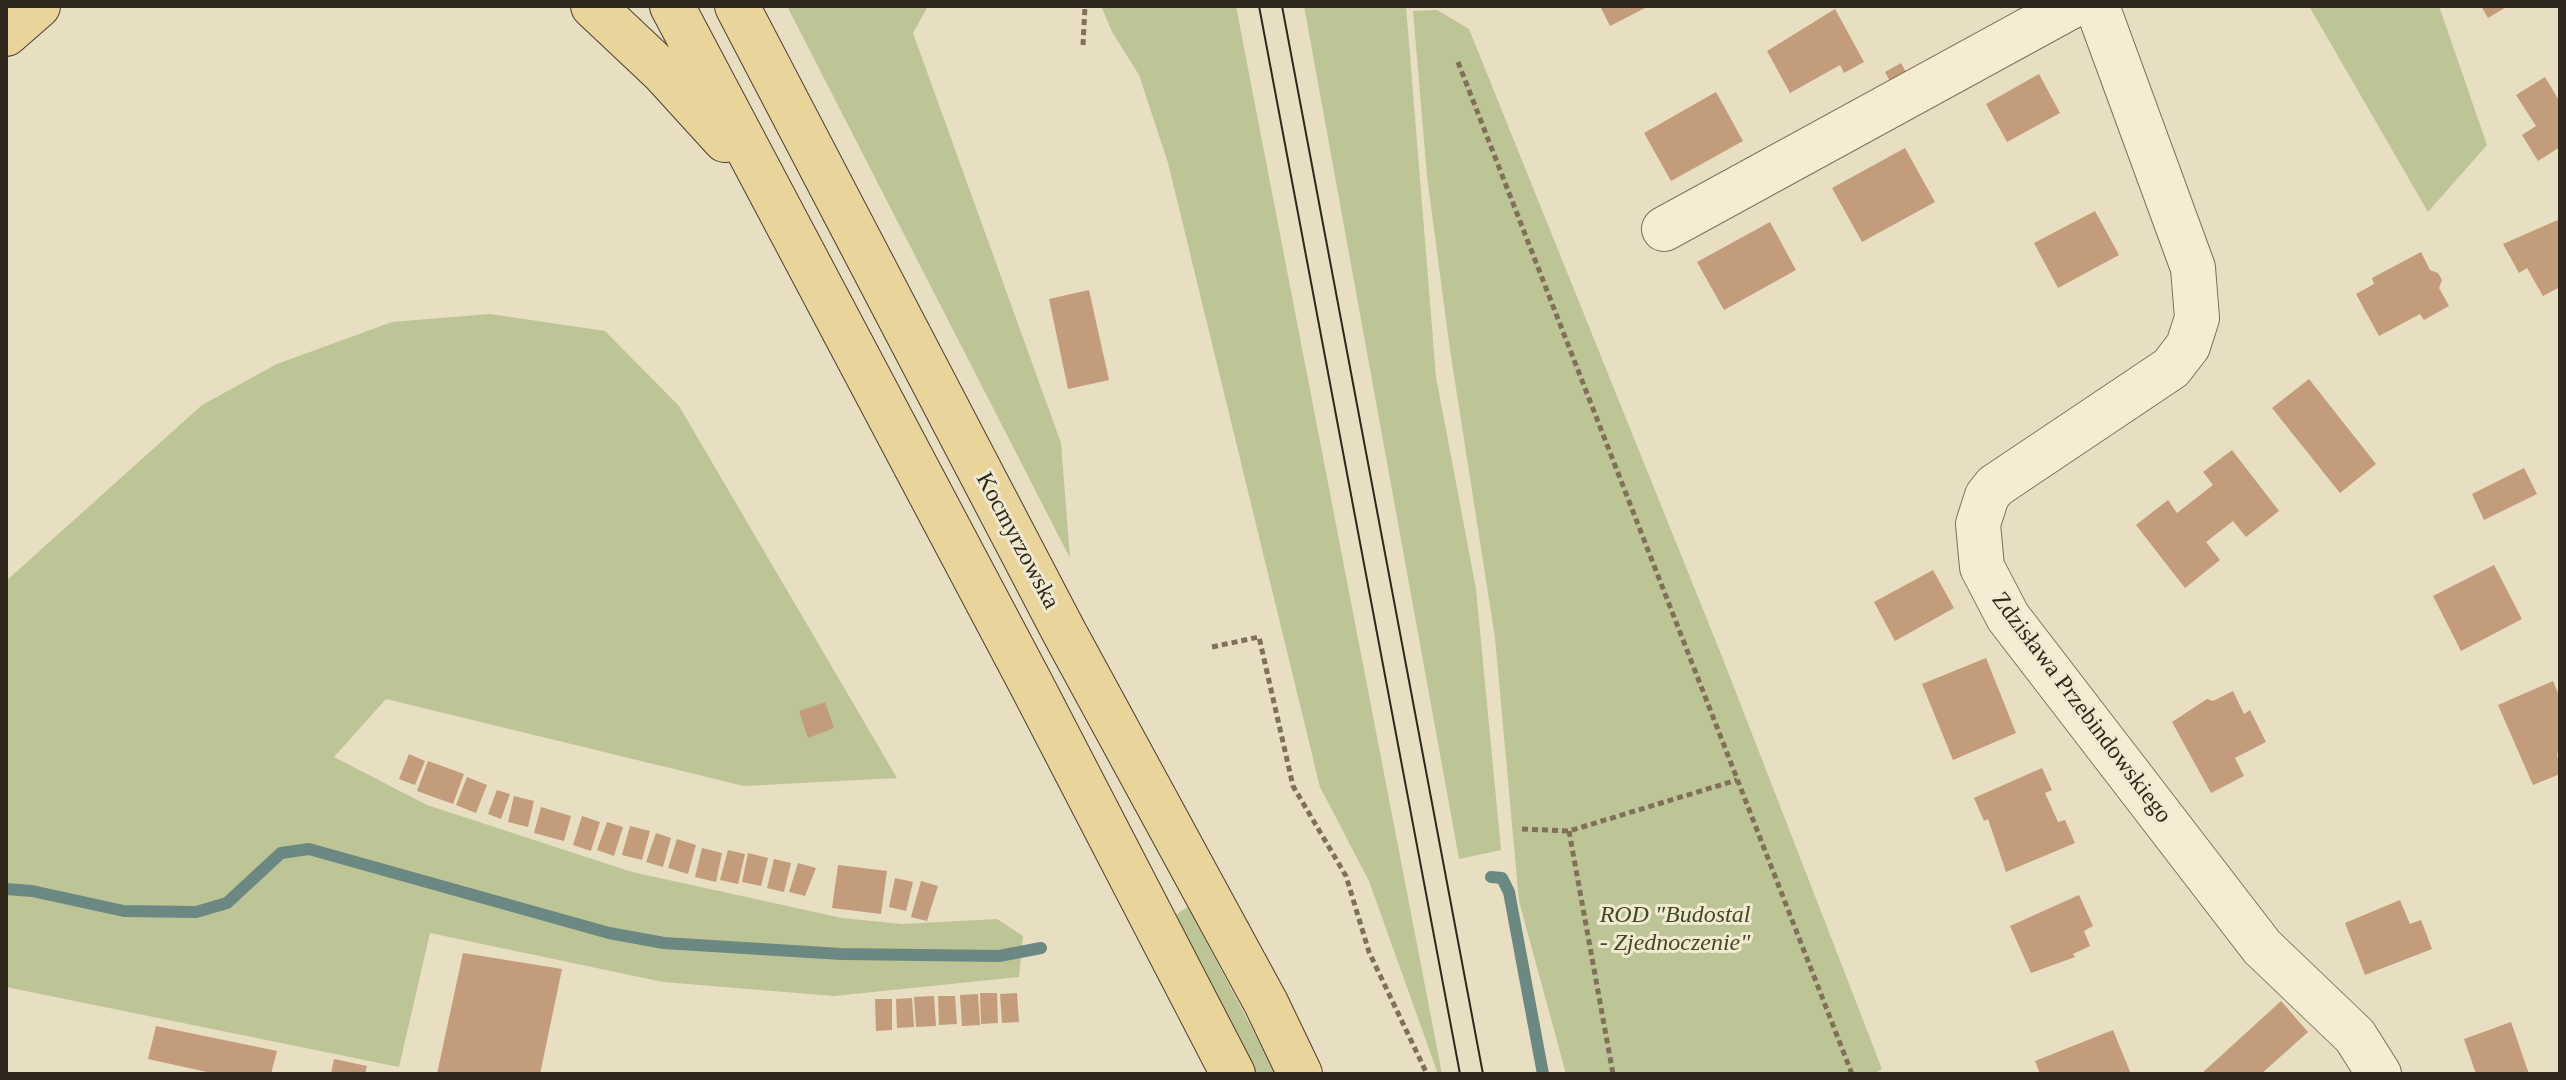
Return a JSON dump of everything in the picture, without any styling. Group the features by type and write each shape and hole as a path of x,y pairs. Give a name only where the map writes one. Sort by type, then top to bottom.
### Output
{"main road":[{"path":"6,34 38,6"},
{"path":"593,6 663,72 770,189"},
{"path":"672,6 1233,1074"},
{"name":"Kocmyrzowska","path":"737,6 1063,630 1259,990 1300,1074"}],"street":[{"path":"1664,229 2072,6"},
{"name":"Zdzisława Przebindowskiego","path":"2097,6 2193,268 2197,318 2188,346 2171,368 1995,486 1987,496 1978,524 1976,538 1982,567 2008,617 2252,935 2355,1036 2379,1074"}],"path":[{"path":"1083,45 1085,6"},
{"path":"1458,62 1852,1074"},
{"path":"1212,647 1259,637 1293,786 1346,876 1369,952 1427,1074"},
{"path":"1522,829 1569,831 1737,780"},
{"path":"1569,831 1613,1074"}],"green space":[{"path":"787,6 928,6 913,33 1061,443 1070,558"},
{"path":"1101,6 1236,6 1442,1074 1438,1074 1369,881 1320,787 1168,163 1139,75 1112,32"},
{"path":"1304,6 1406,6 1436,377 1476,589 1501,850 1459,859"},
{"path":"2309,6 2439,6 2487,145 2428,212"},
{"name":"ROD \"Budostal - Zjednoczenie\"","path":"1437,10 1469,29 1723,659 1882,1069 1873,1074 1566,1074 1519,901 1495,638 1450,350 1427,176 1413,11"},
{"path":"490,314 605,331 679,406 897,778 744,786 386,699 334,757 427,805 632,872 842,918 902,924 997,919 1023,936 1019,977 834,996 663,982 430,933 399,1067 6,987 6,581 202,405 277,364 392,322"},
{"path":"1188,907 1276,1074 1254,1074 1173,916"}],"building":[{"path":"1600,6 1649,6 1610,26"},
{"path":"2481,6 2508,6 2488,18"},
{"path":"1835,9 1864,62 1844,73 1840,65 1790,93 1767,51"},
{"path":"1901,63 1908,76 1892,85 1885,72"},
{"path":"2039,74 2060,113 2007,142 1986,104"},
{"path":"2545,77 2560,102 2560,147 2538,161 2522,135 2536,126 2516,95"},
{"path":"1716,92 1743,141 1671,181 1644,133"},
{"path":"1905,148 1935,202 1862,242 1832,188"},
{"path":"2095,211 2119,255 2058,288 2034,243"},
{"path":"2560,219 2560,287 2543,296 2527,268 2519,273 2503,244"},
{"path":"1770,222 1796,270 1724,310 1697,262"},
{"path":"2421,252 2430,270 2438,273 2442,280 2439,288 2449,306 2424,320 2420,314 2379,336 2356,294 2374,284 2372,278"},
{"path":"1089,290 1109,380 1068,389 1049,299"},
{"path":"2309,379 2376,464 2340,493 2272,408"},
{"path":"2232,450 2279,511 2246,537 2233,521 2206,542 2220,560 2185,588 2136,525 2168,500 2177,513 2213,485 2203,472"},
{"path":"2524,468 2537,494 2484,520 2472,494"},
{"path":"2494,565 2522,619 2461,651 2433,596"},
{"path":"1933,570 1954,608 1895,641 1874,602"},
{"path":"1986,658 2016,733 1953,760 1922,684"},
{"path":"2553,681 2560,698 2560,752 2557,753 2560,774 2533,785 2498,705"},
{"path":"2233,691 2244,714 2250,710 2266,742 2235,758 2244,776 2211,793 2172,722 2207,699 2213,701"},
{"path":"825,702 834,728 808,738 799,711"},
{"path":"409,754 425,761 415,785 399,779"},
{"path":"428,761 464,774 453,804 417,791"},
{"path":"2042,768 2052,790 2045,793 2058,822 2065,820 2075,843 2006,872 1988,819 1984,821 1974,798"},
{"path":"467,777 487,785 476,813 456,805"},
{"path":"497,790 510,794 501,819 488,814"},
{"path":"514,796 534,801 528,827 508,822"},
{"path":"541,807 571,816 564,841 534,833"},
{"path":"582,816 600,822 591,851 573,845"},
{"path":"607,822 623,827 614,856 597,850"},
{"path":"630,826 650,831 642,860 622,855"},
{"path":"656,833 671,838 663,867 646,862"},
{"path":"677,839 696,845 688,874 668,868"},
{"path":"702,848 722,853 716,882 695,877"},
{"path":"728,850 745,854 738,884 720,880"},
{"path":"748,853 768,858 761,886 742,882"},
{"path":"774,859 791,863 784,892 767,888"},
{"path":"798,863 816,868 805,896 789,892"},
{"path":"838,865 887,871 881,914 832,908"},
{"path":"895,878 913,882 906,911 889,907"},
{"path":"921,881 938,886 927,921 911,917"},
{"path":"2079,895 2093,926 2084,931 2090,946 2073,954 2075,957 2031,973 2010,926"},
{"path":"2400,900 2410,924 2421,920 2432,949 2365,975 2345,923"},
{"path":"463,953 562,969 540,1074 437,1074"},
{"path":"980,993 997,993 998,1023 981,1024"},
{"path":"1017,993 1019,1022 1002,1023 1000,994"},
{"path":"978,994 980,1025 962,1026 960,995"},
{"path":"934,996 936,1026 916,1027 914,997"},
{"path":"938,996 955,996 957,1024 939,1025"},
{"path":"912,998 914,1027 897,1028 896,999"},
{"path":"875,999 892,999 892,1030 876,1031"},
{"path":"2281,1001 2308,1032 2261,1074 2201,1074"},
{"path":"2511,1022 2529,1074 2476,1074 2464,1039"},
{"path":"156,1026 277,1051 271,1074 216,1074 148,1059"},
{"path":"2113,1030 2131,1074 2040,1074 2035,1061"},
{"path":"334,1059 367,1066 365,1074 331,1074"}],"waterway":[{"path":"6,889 32,891 124,911 196,912 227,903 281,853 309,849 609,933 664,943 841,954 999,956 1041,948"},
{"path":"1491,877 1502,878 1509,892 1543,1074"}],"tram line":[{"path":"1259,6 1460,1074"},
{"path":"1282,6 1483,1074"}]}
